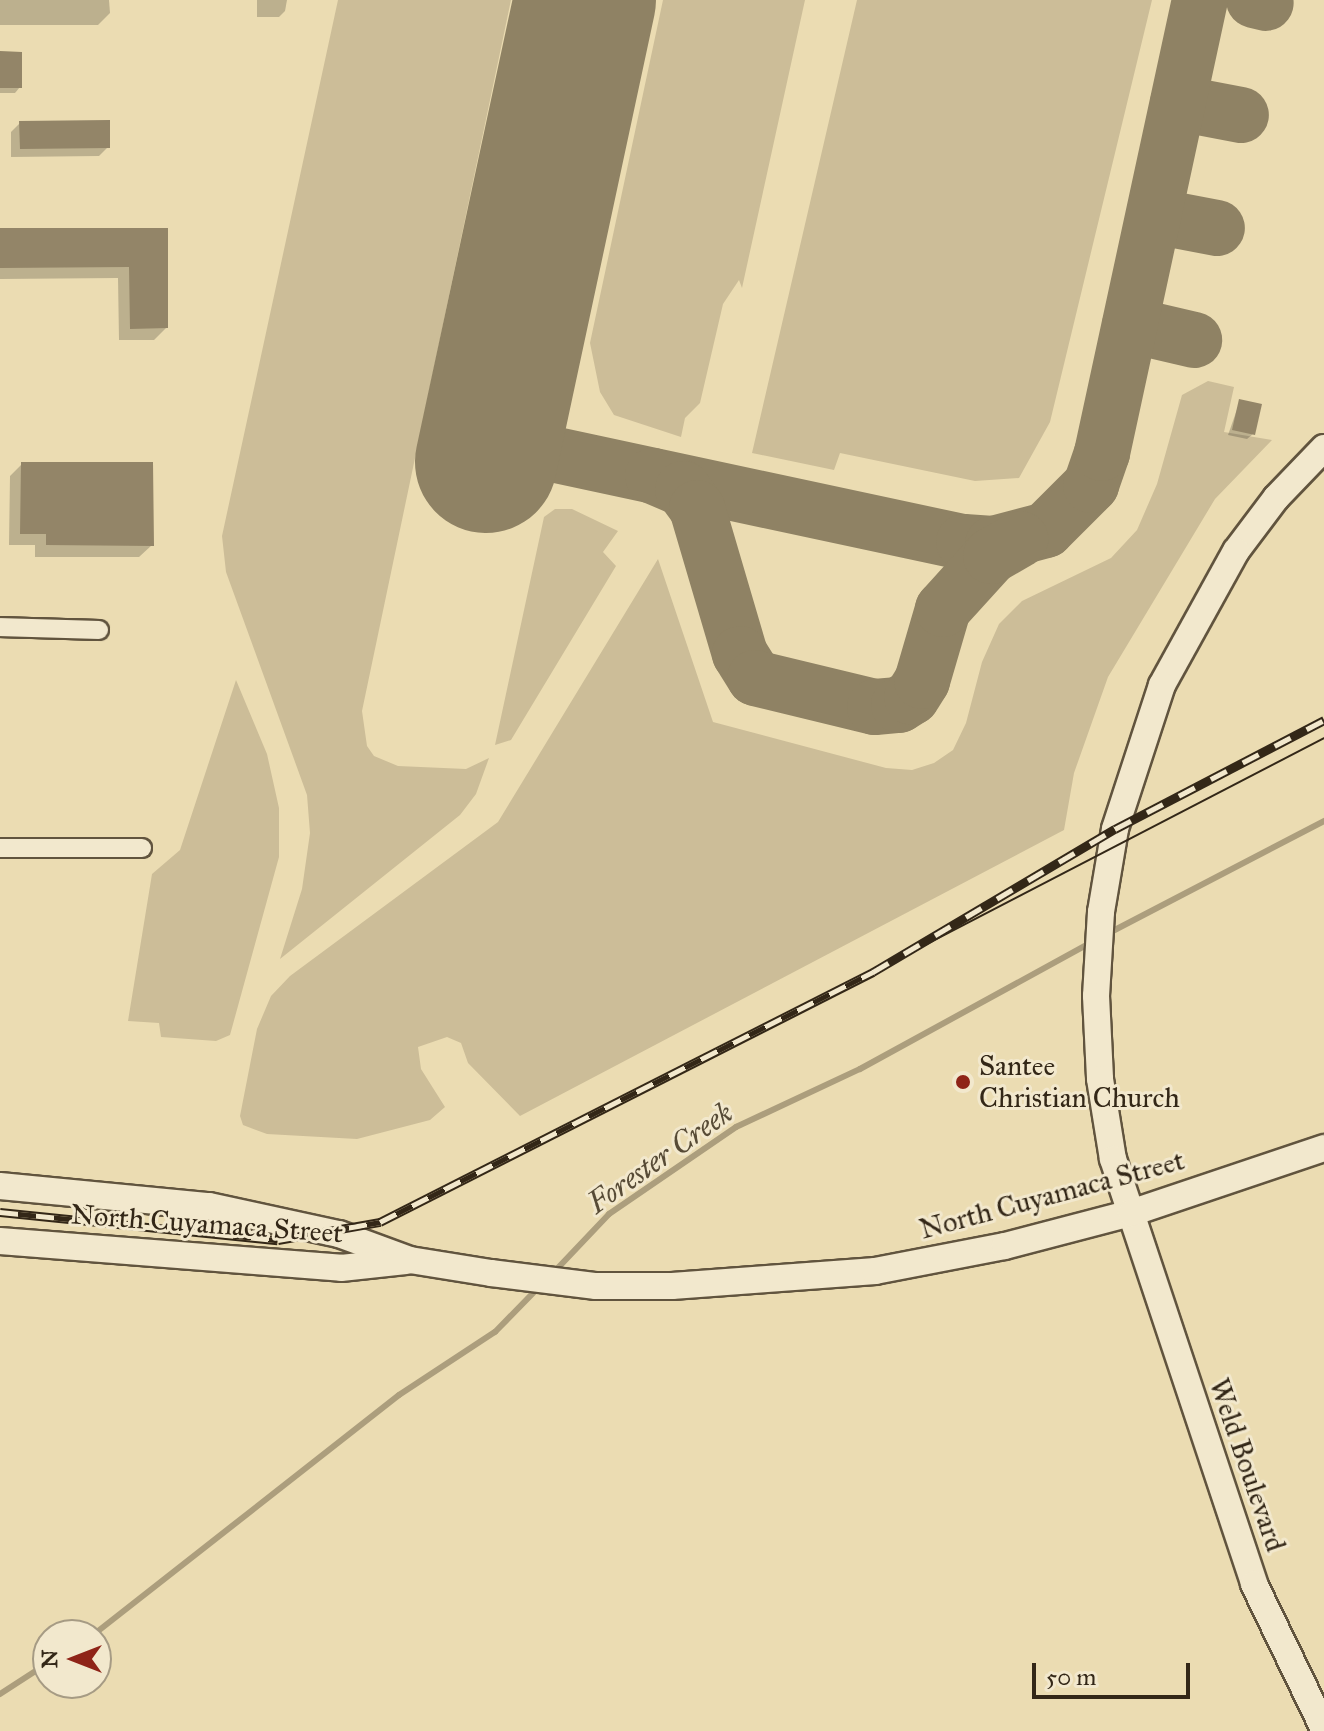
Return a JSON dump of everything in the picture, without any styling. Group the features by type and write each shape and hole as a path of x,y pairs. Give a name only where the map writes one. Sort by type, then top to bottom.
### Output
{"main road":[{"name":"Weld Boulevard","path":"1324,448 1250,532 1187,633 1138,748 1107,868 1096,996 1106,1121 1131,1213 1254,1584 1324,1729"},
{"name":"North Cuyamaca Street","path":"0,1186 209,1206 339,1234 410,1260 491,1273 596,1286 774,1282 875,1271 1005,1246 1131,1213 1324,1148"},
{"name":"North Cuyamaca Street","path":"0,1241 341,1268 410,1260"}],"street":[{"path":"0,627 99,630"},
{"path":"0,848 142,848"}],"shaded area":[{"path":"338,0 511,0 362,711 367,746 374,756 398,766 466,769 489,758 476,794 460,815 280,959 302,889 310,833 307,795 226,572 222,536"},
{"path":"663,0 805,0 742,288 739,280 723,304 700,403 685,418 681,437 614,415 600,392 590,343"},
{"path":"857,0 1152,0 1050,422 1019,478 975,481 840,453 834,470 752,453"},
{"path":"1208,381 1234,387 1224,432 1272,440 1215,499 1108,677 1074,773 1064,830 520,1116 468,1063 461,1043 447,1037 418,1047 421,1069 445,1107 430,1120 357,1139 267,1134 243,1125 240,1116 257,1029 271,996 290,976 498,822 658,559 713,722 886,768 912,770 934,763 953,750 966,723 982,662 999,624 1022,601 1111,558 1137,530 1157,484 1182,395"},
{"path":"555,509 572,509 618,531 603,552 616,566 511,740 495,745 544,517"},
{"path":"236,680 267,754 279,808 279,857 230,1035 216,1041 161,1037 159,1023 128,1021 152,874 180,850"}],"building":[{"path":"0,51 22,52 22,88 0,88"},
{"path":"110,120 110,148 20,149 19,121"},
{"path":"0,228 168,228 168,328 130,329 129,267 0,268"},
{"path":"1239,399 1262,404 1255,435 1232,430"},
{"path":"21,462 153,462 154,546 46,545 46,534 20,534"}],"waterway":[{"name":"Forester Creek","path":"1107,934 1324,821"},
{"name":"Forester Creek","path":"554,1272 609,1214 736,1127 860,1069 1090,943"},
{"name":"Forester Creek","path":"112,1620 399,1395 495,1332 538,1288"},
{"name":"Forester Creek","path":"0,1694 32,1673"}],"taxiway":[{"path":"491,441 964,542 993,544 1046,530 1091,485 1102,453 1200,0"},
{"path":"1254,0 1266,3"},
{"path":"1178,103 1241,115"},
{"path":"1154,216 1217,228"},
{"path":"1130,325 1194,340"},
{"path":"653,476 683,489 697,508 740,654 755,678 875,707 899,705 912,697 922,681 943,609 991,556 1020,539"}],"runway":[{"path":"486,462 585,0"}],"tram line":[{"path":"873,972 1324,738"}],"railway":[{"path":"0,1212 278,1240 380,1222 873,972 1115,829 1324,720"}],"place":[{"name":"Santee Christian Church","path":"963,1082"}]}
